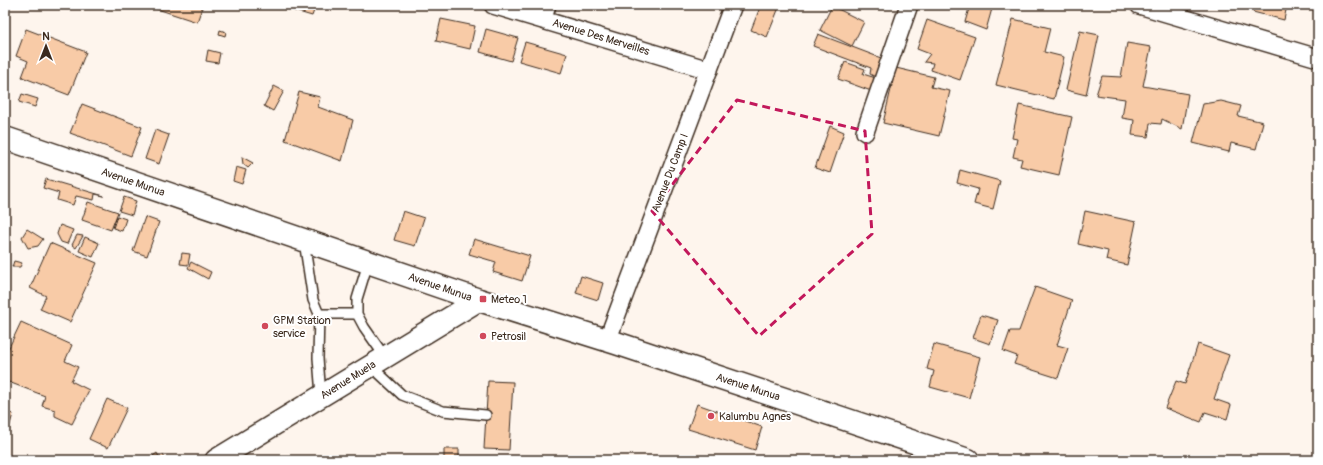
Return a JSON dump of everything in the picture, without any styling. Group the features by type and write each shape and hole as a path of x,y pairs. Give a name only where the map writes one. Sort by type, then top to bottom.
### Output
{"main road":[{"name":"Avenue Munua","path":"5,138 368,263 616,343 968,460"}],"street":[{"name":"Avenue Des Merveilles","path":"493,5 545,12 709,70"},
{"name":"Avenue Du Camp I","path":"607,341 733,5"},
{"path":"866,132 909,5"},
{"path":"1139,5 1318,58"},
{"name":"Avenue Muela","path":"216,460 479,300"}],"lane":[{"path":"304,241 313,300 320,314 318,358 322,396"},
{"path":"368,263 357,299 357,314 364,327 378,362 402,395 443,412 486,414"},
{"path":"320,314 357,314"}],"highlighted area":[{"path":"737,100 865,131 872,234 759,336 652,211"}],"building":[{"path":"152,5 203,5 197,22 151,7"},
{"path":"275,5 316,5 312,16"},
{"path":"761,5 780,5 767,37 751,30"},
{"path":"970,5 993,5 986,30 965,22"},
{"path":"1254,5 1287,5 1284,20 1253,12"},
{"path":"832,6 864,22 852,46 820,30"},
{"path":"441,19 475,26 470,49 436,41"},
{"path":"1013,19 1050,28 1044,52 1064,57 1054,99 996,85"},
{"path":"927,20 975,37 960,80 931,70 933,63 924,62 930,54 917,49"},
{"path":"26,29 86,52 69,95 22,77 28,61 16,56"},
{"path":"486,29 518,38 511,61 480,52"},
{"path":"220,30 226,32 225,36 219,34"},
{"path":"1080,31 1099,35 1086,95 1066,90"},
{"path":"818,34 881,58 879,79 870,74 871,68 813,46"},
{"path":"525,42 567,54 561,73 519,61"},
{"path":"1127,43 1151,47 1143,86 1188,94 1182,129 1162,119 1161,124 1150,123 1148,137 1132,135 1134,120 1122,118 1125,99 1096,95 1102,76 1121,77"},
{"path":"208,50 220,53 218,63 206,61"},
{"path":"845,62 865,69 863,74 879,79 874,92 838,79"},
{"path":"896,68 934,77 931,87 950,91 939,136 883,123"},
{"path":"274,86 284,91 273,111 264,106"},
{"path":"299,92 320,97 318,107 353,120 342,161 285,140"},
{"path":"22,94 38,99 35,107 19,102"},
{"path":"1221,101 1241,106 1238,116 1263,122 1256,149 1231,143 1229,152 1193,143 1203,104"},
{"path":"82,104 142,127 131,156 70,133"},
{"path":"1019,105 1072,117 1059,175 1020,166 1022,159 1013,157 1017,139 1012,138"},
{"path":"830,126 844,132 830,173 815,168"},
{"path":"155,130 169,135 159,164 145,159"},
{"path":"242,157 253,163 248,168 243,164"},
{"path":"236,167 246,170 242,184 233,181"},
{"path":"960,170 1000,181 993,209 974,204 978,189 957,183"},
{"path":"46,179 104,196 95,194 94,200 76,196 73,205 57,200 59,193 43,188"},
{"path":"124,197 136,201 132,215 119,211"},
{"path":"88,202 118,212 111,230 82,220"},
{"path":"403,211 424,218 415,246 394,240"},
{"path":"1085,211 1136,222 1127,265 1106,260 1108,251 1078,244"},
{"path":"117,216 126,219 122,231 113,228"},
{"path":"145,217 159,222 147,256 133,251"},
{"path":"60,225 73,230 67,244 61,242 57,234"},
{"path":"27,229 43,239 38,246 28,248 22,237"},
{"path":"77,235 83,236 76,248 72,245"},
{"path":"85,237 99,243 93,257 79,251"},
{"path":"474,239 530,256 522,281 493,272 496,262 469,254"},
{"path":"50,243 97,263 70,322 40,309 46,296 30,288"},
{"path":"182,253 190,254 188,265 180,264"},
{"path":"14,261 22,263 20,267 12,267"},
{"path":"191,262 211,272 208,279 188,268"},
{"path":"581,276 603,283 598,300 576,293"},
{"path":"1035,287 1072,300 1057,345 1068,348 1058,378 1014,364 1017,356 1003,351 1010,331 1019,331"},
{"path":"981,315 998,320 990,344 973,338"},
{"path":"21,322 72,345 65,361 78,367 71,381 89,390 72,424 55,416 55,410 42,406 45,396 6,381 5,356"},
{"path":"934,344 980,357 969,398 930,387 934,371 927,369"},
{"path":"1198,344 1229,355 1214,399 1231,405 1227,419 1205,412 1201,422 1165,408 1176,381 1185,384"},
{"path":"488,381 513,382 509,450 484,449"},
{"path":"107,399 127,408 108,448 89,439"},
{"name":"Kalumbu Agnes","path":"697,404 762,427 755,450 688,429"},
{"path":"5,412 13,414 7,435 5,434"},
{"path":"444,449 459,449 459,460 444,460"},
{"path":"157,453 159,457 163,455 165,458 163,460 156,460 153,456"}],"place":[{"name":"Meteo 1","path":"483,299"},
{"name":"GPM Station service","path":"265,326"},
{"name":"Petrosil","path":"483,336"},
{"name":"Kalumbu Agnes","path":"711,416"}]}
